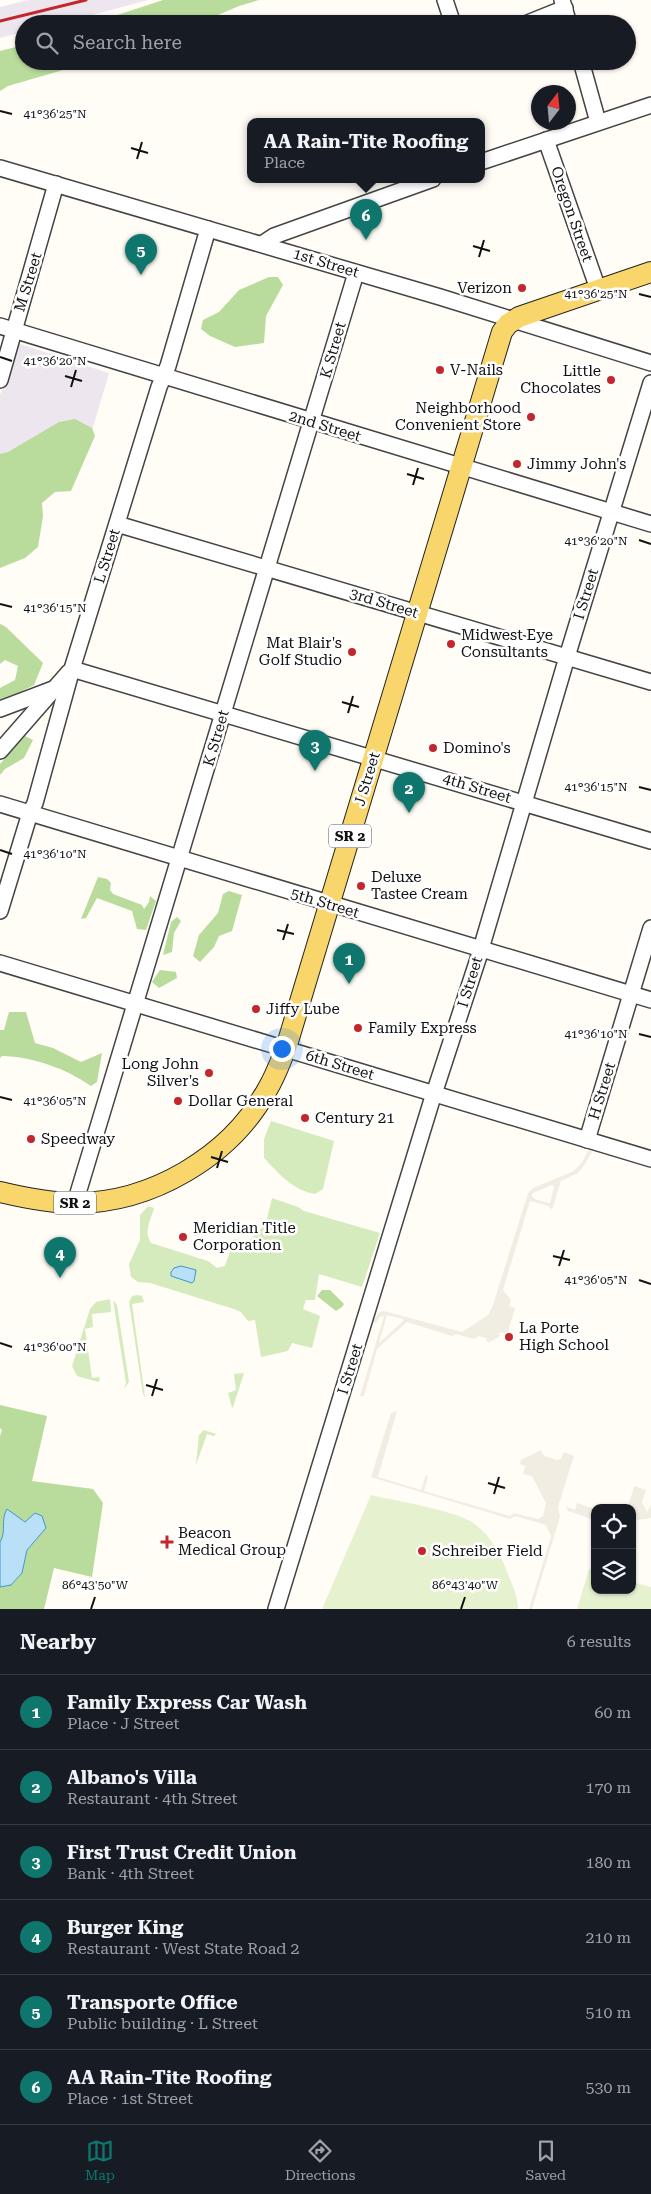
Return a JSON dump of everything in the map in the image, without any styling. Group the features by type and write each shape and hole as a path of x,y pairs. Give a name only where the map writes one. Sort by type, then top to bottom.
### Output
{"main road":[{"path":"512,320 651,272"},
{"name":"J Street","path":"75,1203 105,1201 150,1189 183,1174 229,1139 252,1113 267,1091 286,1048 502,332 512,320"},
{"name":"SR 2","path":"0,1192 46,1201 75,1203"}],"street":[{"path":"445,0 450,15"},
{"path":"542,15 563,4"},
{"path":"584,70 598,122"},
{"path":"485,161 651,104"},
{"name":"Oregon Street","path":"546,140 598,289"},
{"name":"1st Street","path":"0,168 356,272 651,363"},
{"path":"262,244 274,236 422,183"},
{"name":"M Street","path":"0,380 6,328 56,184"},
{"name":"L Street","path":"0,912 35,802 72,669 208,229"},
{"name":"K Street","path":"75,1203 356,272"},
{"name":"2nd Street","path":"6,328 651,524"},
{"name":"I Street","path":"276,1609 480,949 651,383"},
{"name":"3rd Street","path":"117,524 651,682"},
{"path":"0,751 72,669"},
{"name":"4th Street","path":"72,669 651,841"},
{"path":"0,709 55,688"},
{"name":"5th Street","path":"0,804 651,1000"},
{"name":"H Street","path":"587,1140 651,928"},
{"name":"6th Street","path":"0,963 651,1159"}],"shaded area":[{"path":"29,0 148,0 92,15 15,15 15,34 0,38 0,7"},
{"path":"17,343 109,373 86,451 0,504 0,394 7,382"},
{"path":"589,1149 592,1152 578,1173 561,1181 552,1210 548,1206 530,1201 503,1290 511,1300 509,1306 515,1308 507,1335 500,1332 499,1337 488,1343 486,1338 479,1336 474,1339 456,1334 452,1336 407,1322 377,1349 364,1396 360,1396 384,1316 380,1317 376,1323 373,1322 379,1312 384,1311 462,1332 488,1315 492,1308 528,1193 533,1188 574,1171 582,1162","holes":["552,1185 554,1187 550,1203 534,1199 533,1193","387,1315 403,1319 403,1321 379,1343"]},
{"path":"397,1411 378,1477 421,1490 426,1475 428,1476 424,1491 510,1516 514,1513 538,1519 543,1516 546,1503 532,1476 523,1474 525,1466 520,1464 521,1460 541,1450 544,1456 557,1460 561,1459 564,1452 574,1456 558,1507 560,1517 532,1609 529,1609 551,1536 546,1525 515,1516 510,1519 371,1477 391,1413"},
{"path":"634,1486 646,1490 642,1502 647,1512 651,1504 651,1518 636,1520 636,1504 629,1504"},
{"path":"577,1503 591,1508 591,1519 568,1511 566,1507 575,1510"}],"green space":[{"path":"163,0 259,0 218,15 117,15"},
{"path":"15,47 15,70 63,70 8,86 0,91 0,51"},
{"path":"269,277 278,277 283,285 266,316 264,343 235,347 210,336 201,329 203,320 219,312 239,290"},
{"path":"75,419 92,428 95,436 71,491 55,492 42,503 43,516 38,547 25,558 0,568 0,454 8,452 59,422"},
{"path":"0,624 6,627 43,663 34,685 0,702 0,688 15,680 18,666 5,660 0,664"},
{"path":"25,736 33,740 24,758 5,769 0,775 0,764"},
{"path":"98,877 107,879 111,883 110,890 113,894 142,905 144,909 149,902 150,896 156,901 146,930 137,929 132,911 97,898 86,918 81,919"},
{"path":"229,891 242,895 232,931 219,936 214,947 200,962 193,956 199,935 218,913 223,894"},
{"path":"177,917 181,921 174,933 172,952 163,955 171,922"},
{"path":"160,970 176,972 177,978 159,988 152,982"},
{"path":"9,1012 26,1012 35,1043 53,1048 81,1062 102,1053 97,1082 91,1086 60,1069 37,1061 2,1056 0,1058 0,1030 4,1030"},
{"path":"271,1121 334,1141 323,1189 315,1194 300,1189 275,1170 264,1158 264,1139"},
{"path":"272,1198 304,1211 380,1233 362,1287 319,1274 315,1300 306,1300 303,1309 320,1316 312,1348 292,1343 288,1351 261,1357 255,1320 248,1321 241,1312 234,1309 150,1283 138,1282 131,1277 129,1264 140,1240 140,1215 148,1206 154,1208 148,1225 151,1243 208,1261 217,1268 225,1266 234,1239 248,1242 266,1223"},
{"path":"322,1290 330,1290 344,1304 342,1307 336,1311 317,1296"},
{"path":"132,1296 142,1296 144,1302 132,1304 145,1397 129,1302"},
{"path":"110,1299 111,1312 92,1314 93,1327 85,1329 92,1378 99,1377 100,1380 98,1382 77,1376 72,1366 90,1309 96,1302"},
{"path":"113,1300 117,1305 129,1382 124,1389 126,1383"},
{"path":"244,1373 232,1408 228,1393 236,1390 234,1374"},
{"path":"0,1405 47,1416 32,1481 93,1489 103,1503 92,1577 54,1568 44,1609 0,1609 0,1587 11,1585 22,1573 27,1550 46,1528 26,1522 7,1510 0,1542 0,1436 2,1430 0,1428"},
{"path":"204,1430 216,1434 214,1436 207,1434 196,1465 199,1435"},
{"name":"Schreiber Field","path":"371,1495 424,1506 472,1522 494,1544 514,1590 518,1609 322,1609"},
{"path":"589,1569 591,1570 591,1594 636,1594 636,1583 651,1587 651,1609 577,1609"}],"water":[{"path":"181,1266 196,1270 192,1283 171,1276 174,1268"},
{"path":"7,1509 25,1522 35,1513 42,1516 46,1528 27,1550 22,1573 11,1585 0,1587 0,1542"}],"railway":[{"path":"25,15 86,0"},
{"path":"0,21 15,17"}],"place":[{"name":"AA Rain-Tite Roofing","path":"366,240"},
{"name":"Transporte Office","path":"141,275"},
{"name":"Verizon","path":"522,288"},
{"name":"V-Nails","path":"440,370"},
{"name":"Little Chocolates","path":"611,380"},
{"name":"Neighborhood Convenient Store","path":"531,417"},
{"name":"Jimmy John's","path":"517,464"},
{"name":"Midwest Eye Consultants","path":"451,644"},
{"name":"Mat Blair's Golf Studio","path":"352,652"},
{"name":"Domino's","path":"433,748"},
{"name":"First Trust Credit Union","path":"315,771"},
{"name":"Albano's Villa","path":"409,813"},
{"name":"Deluxe Tastee Cream","path":"361,886"},
{"name":"Family Express Car Wash","path":"349,984"},
{"name":"Jiffy Lube","path":"256,1009"},
{"name":"Family Express","path":"358,1028"},
{"name":"Long John Silver's","path":"209,1073"},
{"name":"Dollar General","path":"178,1101"},
{"name":"Century 21","path":"305,1118"},
{"name":"Speedway","path":"31,1139"},
{"name":"Meridian Title Corporation","path":"183,1237"},
{"name":"Burger King","path":"60,1278"},
{"name":"La Porte High School","path":"509,1337"},
{"name":"Beacon Medical Group","path":"167,1542"},
{"name":"Schreiber Field","path":"422,1551"}]}
